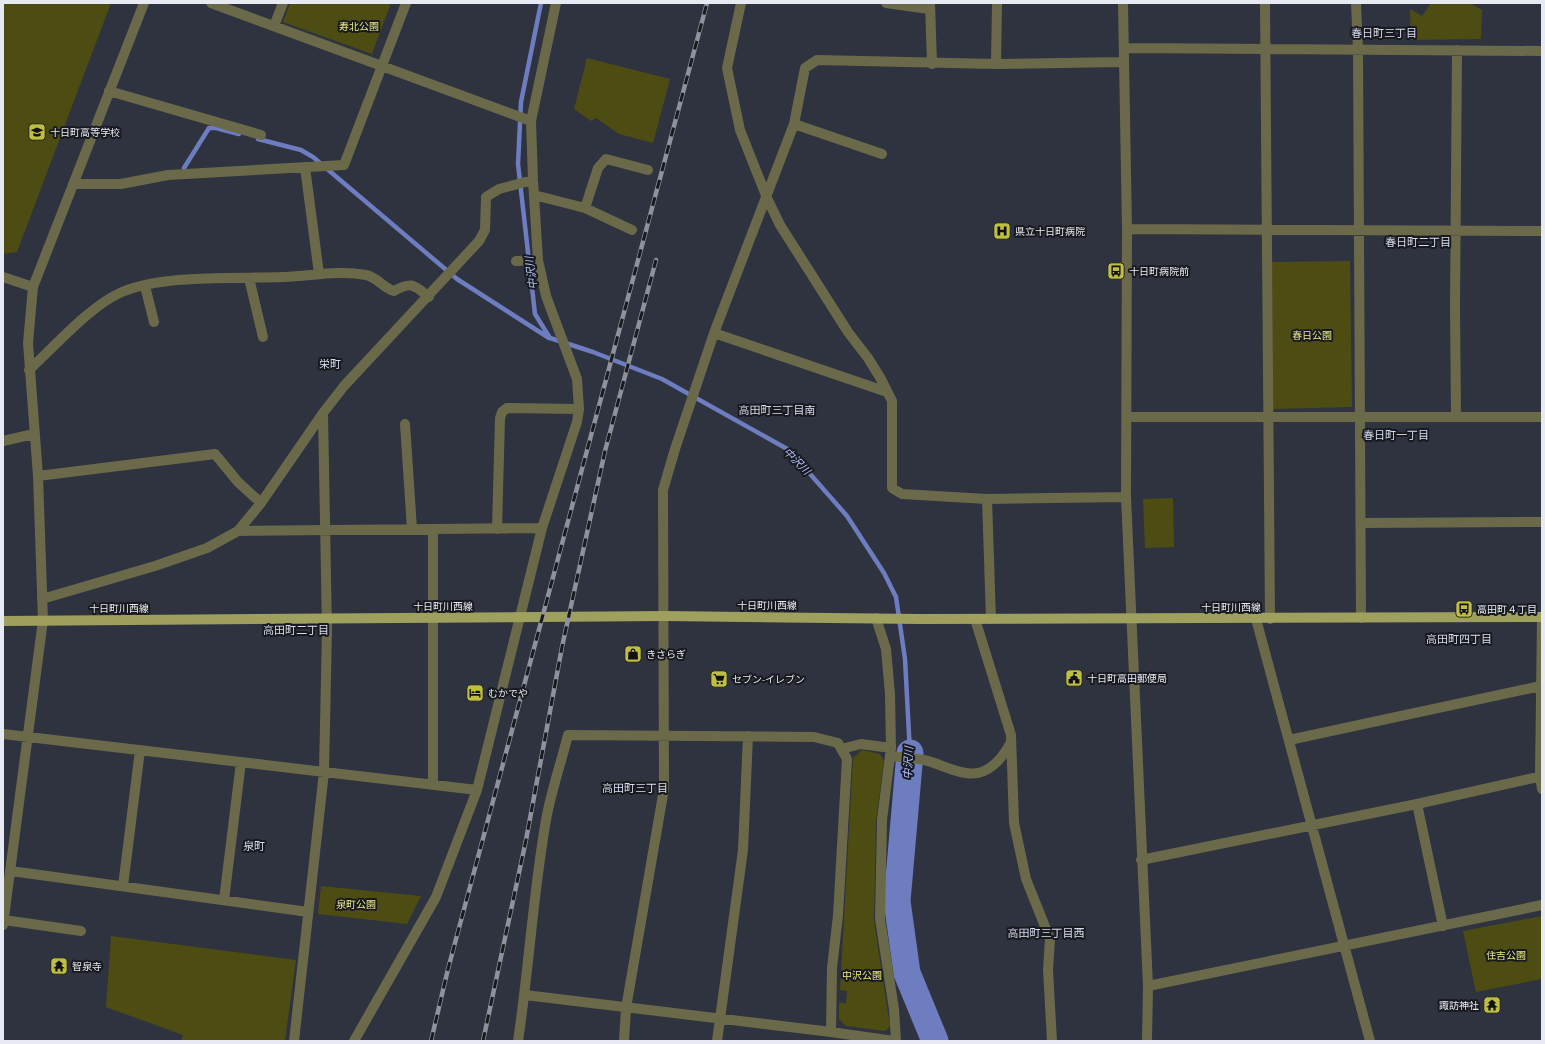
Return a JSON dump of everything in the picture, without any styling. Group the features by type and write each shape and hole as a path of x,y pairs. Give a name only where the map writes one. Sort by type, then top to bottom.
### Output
{"main road":[{"name":"十日町川西線","path":"3,621 665,616 920,619 1542,617"}],"street":[{"path":"81,931 3,923 6,882 10,871 43,620 38,476 28,342 33,287 144,3"},
{"path":"211,3 531,120"},
{"path":"274,26 283,3"},
{"path":"72,184 121,184 168,175 344,165 406,3"},
{"path":"354,1041 436,897 478,790 542,528 577,422 579,409 577,379 546,296 538,260 533,180 531,120 556,3"},
{"path":"742,3 727,68 740,130 767,198 784,231 848,332 868,358 892,401 892,488 902,494 987,500 1126,498"},
{"path":"886,3 929,6 932,64"},
{"path":"996,64 997,3"},
{"path":"1123,3 1127,228 1126,498 1130,618 1148,986 1147,1041"},
{"path":"1265,3 1270,619"},
{"path":"1356,3 1358,49 1361,618"},
{"path":"1124,48 1542,51"},
{"path":"1456,417 1457,50"},
{"path":"624,1041 626,1008 664,789 664,490 675,448 714,333 767,198 794,124 805,68 817,60 932,64 1123,62"},
{"path":"109,91 262,135"},
{"path":"794,124 882,154"},
{"path":"585,208 598,168 606,159 648,170"},
{"path":"305,167 319,274"},
{"path":"42,599 155,566 207,548 238,531 261,503 323,413 344,386 429,297 479,241 485,230 486,197 499,188 533,180"},
{"path":"534,195 585,208 632,230"},
{"path":"1127,228 1542,231"},
{"path":"516,261 538,260"},
{"path":"29,370 100,304 122,292 145,286 179,280 338,273 367,275 374,277 387,289 394,291 406,285 413,285 429,297"},
{"path":"3,276 33,287"},
{"path":"249,278 263,337"},
{"path":"145,286 154,322"},
{"path":"714,333 887,392"},
{"path":"497,529 500,418 502,412 507,408 579,409"},
{"path":"294,1041 324,772 327,618 323,413"},
{"path":"1127,417 1542,417"},
{"path":"405,424 412,529"},
{"path":"3,441 34,434"},
{"path":"38,476 215,454 238,482 261,503"},
{"path":"987,500 991,619"},
{"path":"1361,523 1542,522"},
{"path":"238,531 542,528"},
{"path":"433,529 433,784"},
{"path":"1542,617 1542,789"},
{"path":"525,996 720,1018 895,1041 894,1009 880,919 882,820 890,752 890,694 886,649 879,618"},
{"path":"975,619 1011,735 1014,822 1026,879 1050,939 1048,970 1052,1041"},
{"path":"1256,619 1370,1041"},
{"path":"1289,740 1542,686"},
{"path":"3,734 478,790"},
{"path":"518,1041 525,996 531,917 546,819 568,735 814,737 838,743 847,759 838,915 832,968 831,1032"},
{"path":"717,1041 743,850 748,736"},
{"path":"841,749 861,744 924,760 967,774 978,772 995,765 1004,756 1011,742"},
{"path":"123,886 140,750"},
{"path":"224,900 241,762"},
{"path":"1141,860 1313,826 1541,776"},
{"path":"1417,804 1443,926"},
{"path":"10,871 308,912"},
{"path":"1148,986 1542,905"}],"green space":[{"name":"十日町高等学校","path":"3,3 111,3 17,252 3,254"},
{"name":"寿北公園","path":"290,3 391,3 372,54 283,22"},
{"path":"1431,3 1470,3 1482,10 1481,39 1411,40 1410,9 1422,16"},
{"path":"587,58 670,79 653,143 619,134 596,118 591,121 574,109"},
{"name":"春日公園","path":"1350,261 1352,407 1273,409 1272,262"},
{"path":"1173,498 1174,547 1145,548 1143,499"},
{"name":"中沢公園","path":"862,750 880,754 884,761 876,822 874,921 890,1026 885,1031 846,1026 839,1019 839,1003 846,1003 847,991 840,990 853,758"},
{"name":"泉町公園","path":"321,886 421,896 407,924 318,914"},
{"name":"住吉公園","path":"1542,916 1542,979 1476,992 1463,931"},
{"path":"111,936 296,960 285,1041 181,1041 183,1035 106,1007"}],"waterway":[{"name":"中沢川","path":"541,3 521,102 518,164 535,314 550,338 593,352 662,379 789,450 847,516 884,573 896,597 905,659 910,753"},
{"path":"184,168 209,128 216,128 239,134"},
{"path":"258,139 301,150 313,157 457,279 549,338"},
{"name":"中沢川","path":"910,753 897,901 907,973 935,1041"}],"railway":[{"path":"431,1041 448,969 707,3"},
{"path":"483,1041 526,840 562,647 605,451 656,260"}],"place":[{"name":"十日町高等学校","path":"37,132"},
{"name":"県立十日町病院","path":"1002,231"},
{"name":"十日町病院前","path":"1116,271"},
{"name":"高田町４丁目","path":"1464,609"},
{"name":"きさらぎ","path":"633,654"},
{"name":"十日町高田郵便局","path":"1074,678"},
{"name":"セブン-イレブン","path":"719,679"},
{"name":"むかでや","path":"475,693"},
{"name":"智泉寺","path":"59,966"},
{"name":"諏訪神社","path":"1492,1005"}],"district":[{"name":"春日町三丁目","path":"1384,33"},
{"name":"春日町二丁目","path":"1418,242"},
{"name":"栄町","path":"330,364"},
{"name":"高田町三丁目南","path":"777,410"},
{"name":"春日町一丁目","path":"1396,435"},
{"name":"高田町二丁目","path":"296,630"},
{"name":"高田町四丁目","path":"1459,639"},
{"name":"高田町三丁目","path":"635,788"},
{"name":"泉町","path":"254,846"},
{"name":"高田町三丁目西","path":"1046,933"}]}
